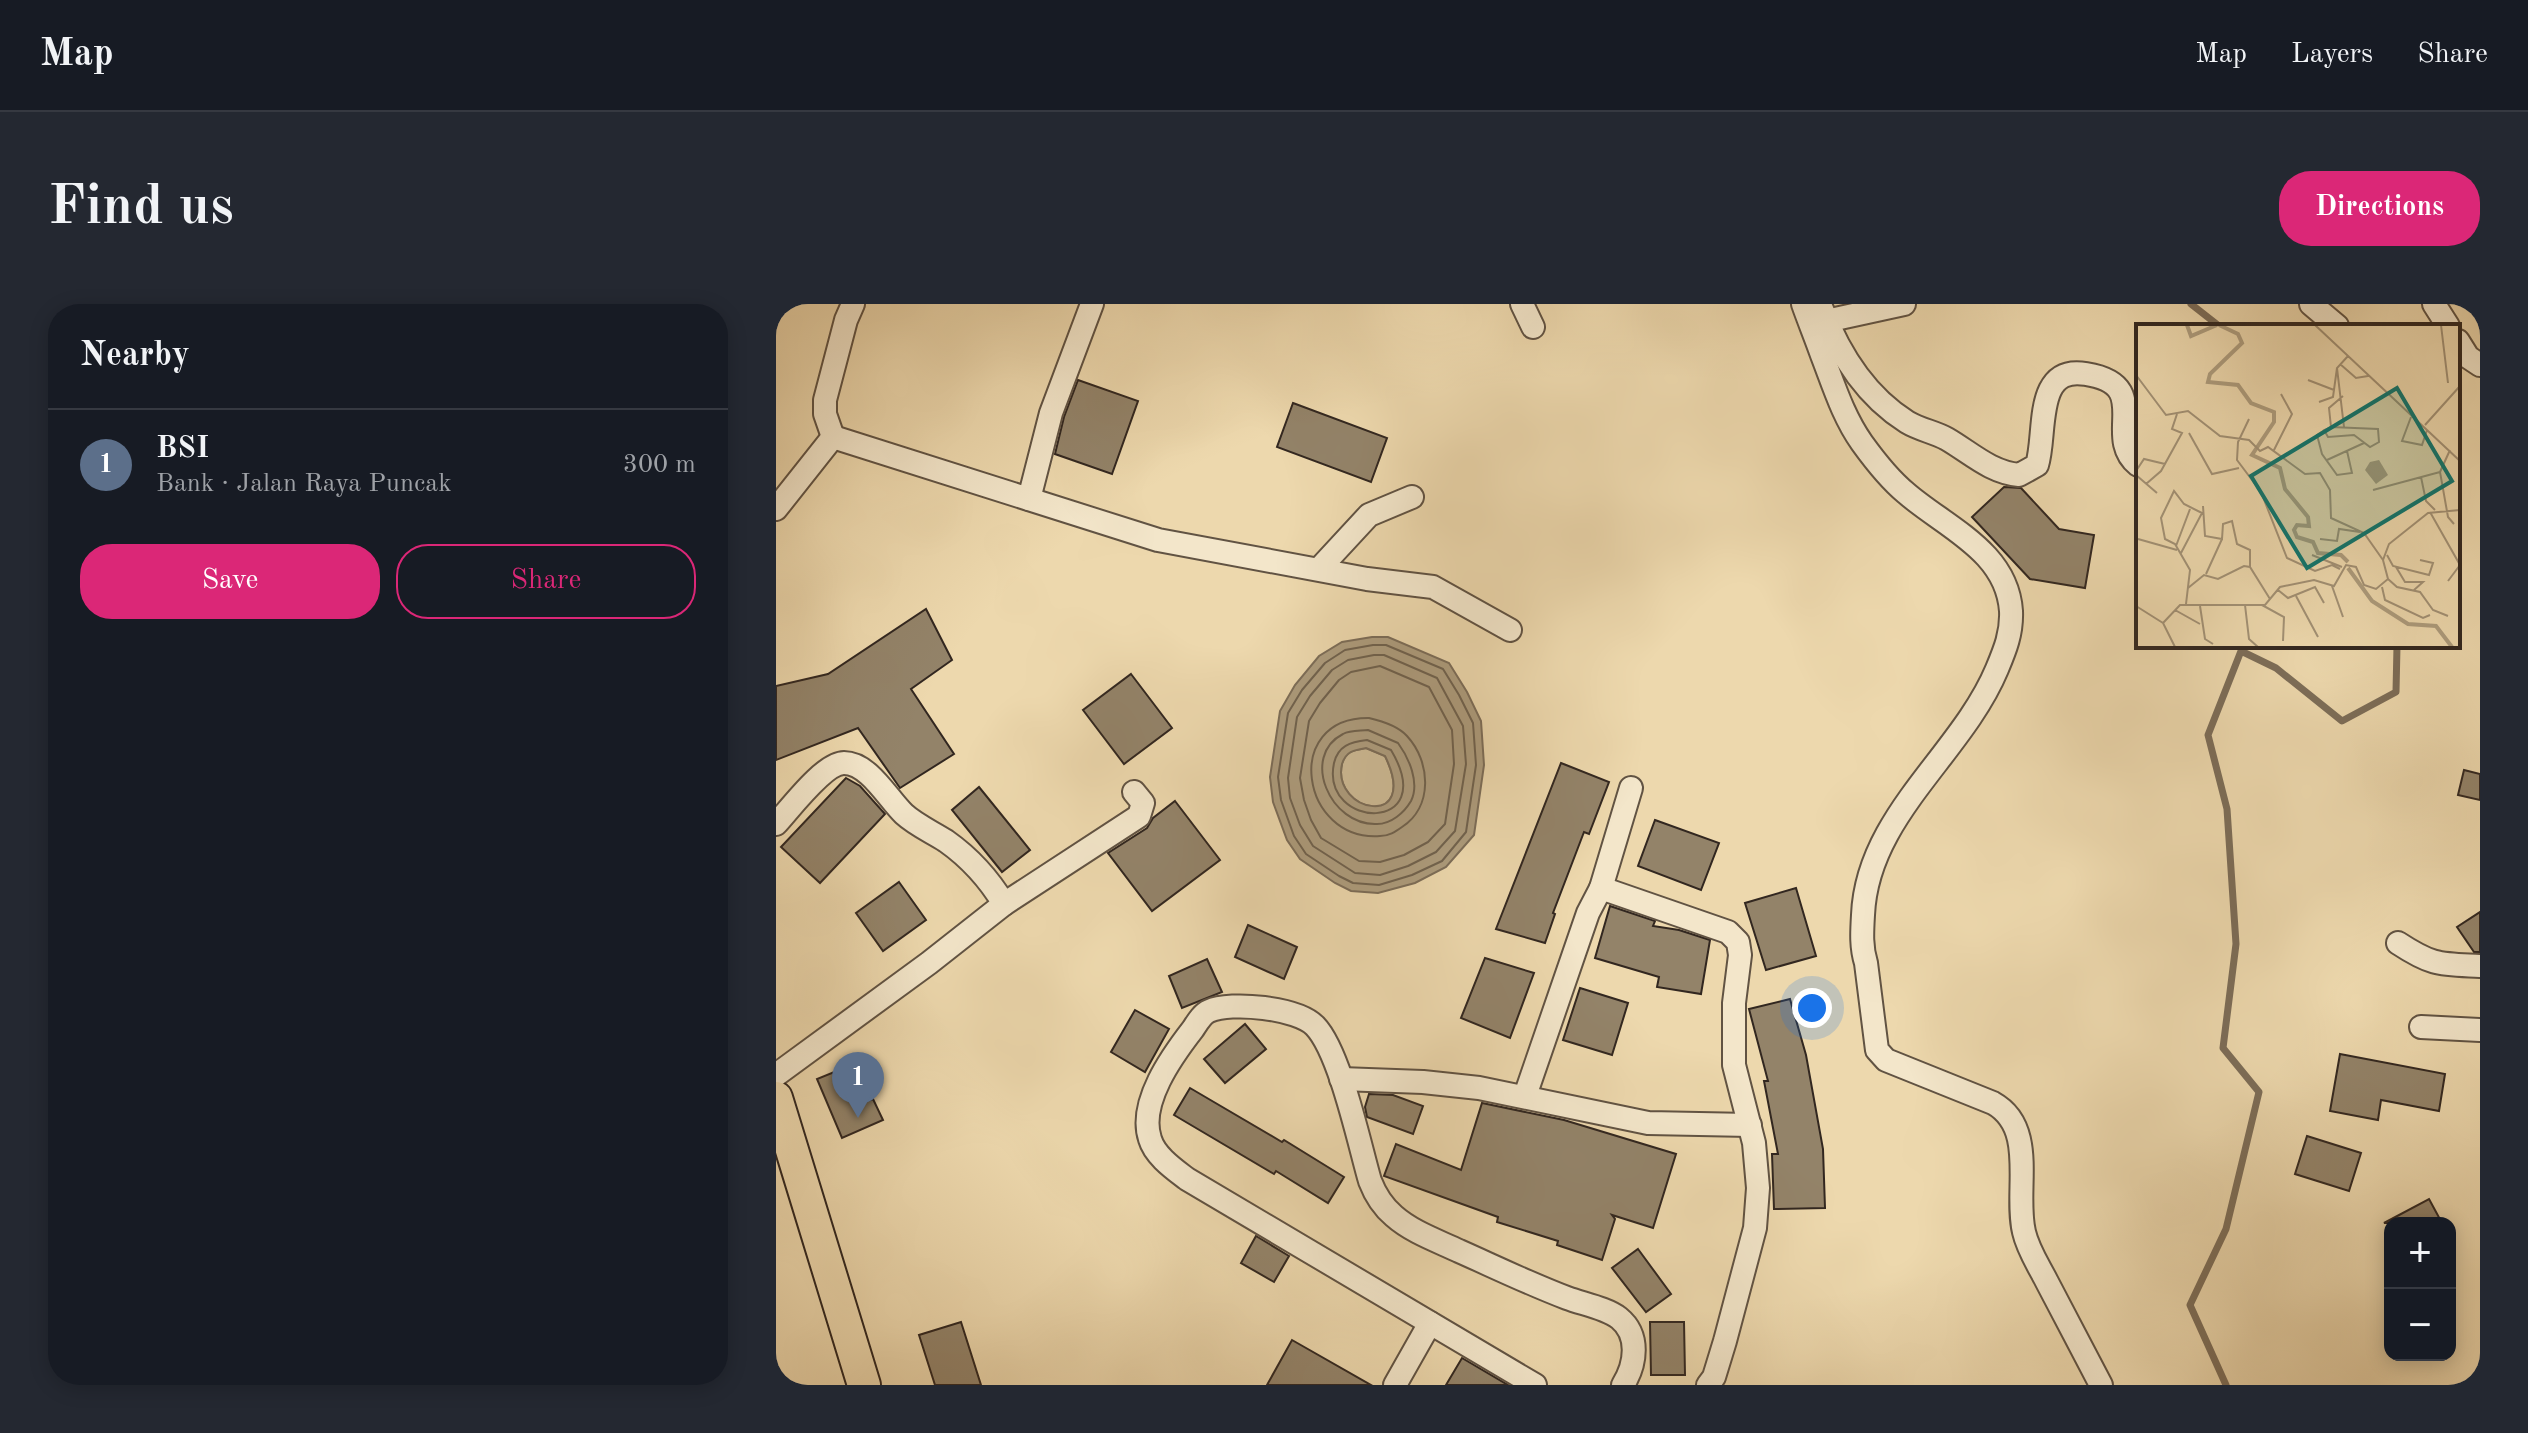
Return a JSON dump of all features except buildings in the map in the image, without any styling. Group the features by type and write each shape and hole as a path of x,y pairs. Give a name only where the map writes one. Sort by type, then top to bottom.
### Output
{"highway":[{"path":"779,1115 864,1385"}],"street":[{"path":"833,437 825,414 825,400 853,304"},
{"path":"1029,499 1051,413 1092,304"},
{"path":"1522,304 1533,327"},
{"path":"1803,304 1837,395 1862,443 1904,492 1962,533 1984,553 1997,571 2009,597 2011,610 2008,642 1988,690 1964,729 1900,812 1874,857 1864,900 1862,950 1877,1050 1886,1060 2001,1107 2013,1121 2022,1167 2024,1234 2101,1385"},
{"path":"1904,304 1823,312 1848,365 1903,419 1946,438 1994,469 2013,474 2025,473 2037,465 2050,390 2057,380 2076,373 2102,378 2118,388 2124,398 2124,444 2129,458 2136,463"},
{"path":"2311,304 2335,324"},
{"path":"2434,304 2447,324"},
{"path":"2460,344 2468,357 2480,365"},
{"path":"833,437 1158,540 1367,579 1433,587 1510,630"},
{"path":"776,509 833,437"},
{"path":"1319,569 1369,515 1412,497"},
{"path":"776,824 825,771 841,763 853,765 878,783 905,814 967,857 1004,904"},
{"path":"1525,1096 1588,913 1601,888 1631,788"},
{"path":"776,1075 1004,904 1139,816 1143,803 1134,792"},
{"path":"1601,888 1728,932 1738,942 1740,955 1734,1003 1734,1065 1754,1143 1758,1188 1755,1228 1725,1341 1714,1377 1708,1385"},
{"path":"2398,943 2428,961 2480,966"},
{"path":"1535,1385 1187,1179 1164,1159 1150,1138 1151,1102 1158,1080 1185,1039 1209,1011 1260,1007 1296,1014 1315,1026 1331,1050 1375,1195 1394,1217 1425,1235 1540,1287 1617,1316 1627,1326 1635,1345 1631,1369 1623,1385"},
{"path":"2421,1027 2480,1030"},
{"path":"1341,1079 1479,1088 1648,1123 1750,1125"},
{"path":"1395,1385 1430,1323"}],"shaded area":[{"path":"1366,748 1385,756 1393,780 1392,796 1384,804 1373,806 1360,803 1349,794 1342,781 1345,756"}],"water":[{"path":"1388,637 1449,663 1481,721 1484,765 1474,835 1446,867 1415,883 1378,893 1351,891 1300,859 1287,840 1273,802 1270,777 1280,711 1295,685 1319,656 1342,642","holes":["1366,748 1385,756 1393,780 1392,795 1384,804 1373,806 1360,803 1349,794 1342,781 1342,764 1346,756"]}],"waterway":[{"path":"2191,304 2216,324"},
{"path":"2226,1385 2190,1305 2226,1229 2259,1092 2223,1048 2236,944 2227,809 2208,735 2241,651 2276,668 2342,721 2396,692 2397,648"}],"place":[{"name":"BSI","path":"858,1118"}]}
